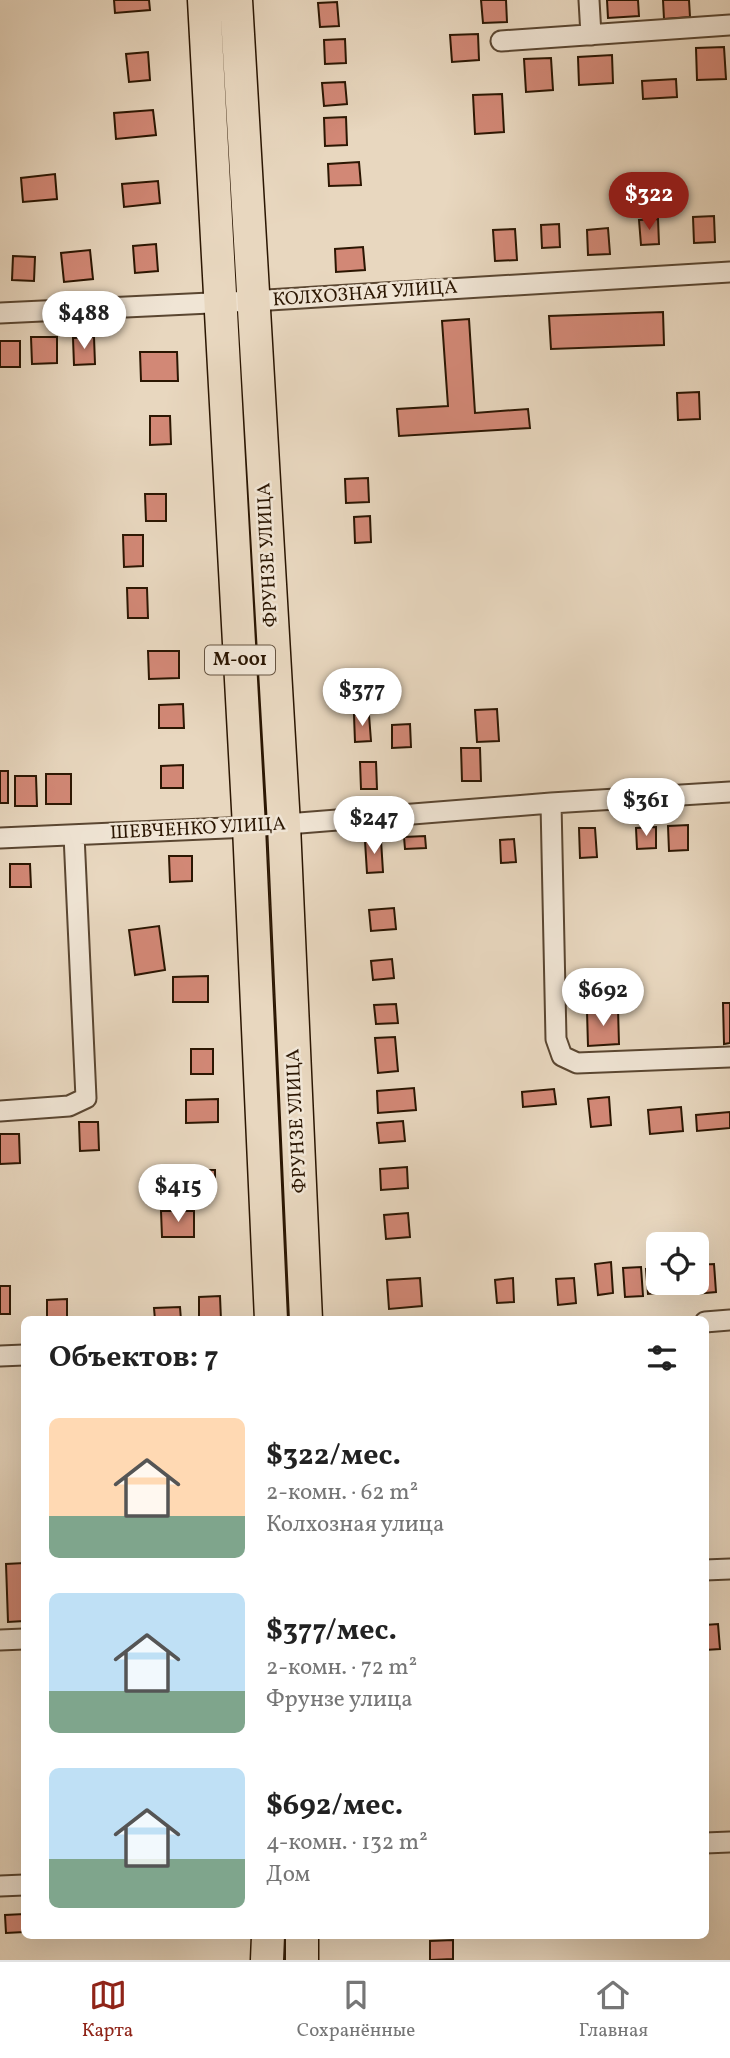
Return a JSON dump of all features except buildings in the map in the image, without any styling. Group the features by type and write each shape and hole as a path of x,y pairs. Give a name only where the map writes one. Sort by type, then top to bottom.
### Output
{"main road":[{"name":"ФРУНЗЕ УЛИЦА","path":"204,0 249,827 271,1316"},
{"name":"ФРУНЗЕ УЛИЦА","path":"236,0 284,825 306,1316"},
{"path":"267,1960 268,1939"},
{"path":"302,1939 302,1960"}],"street":[{"path":"589,0 591,35"},
{"path":"501,41 730,25"},
{"name":"КОЛХОЗНАЯ УЛИЦА","path":"0,313 253,301 730,272"},
{"name":"ШЕВЧЕНКО УЛИЦА","path":"0,838 284,825 551,803 730,792"},
{"path":"551,803 556,1039 562,1056 576,1063 730,1057"},
{"path":"0,1111 69,1106 86,1098 74,835"},
{"path":"709,1322 730,1320"},
{"path":"0,1356 21,1356"},
{"path":"709,1570 730,1569"},
{"path":"0,1640 21,1639"},
{"path":"709,1843 730,1842"},
{"path":"0,1886 21,1885"}]}
